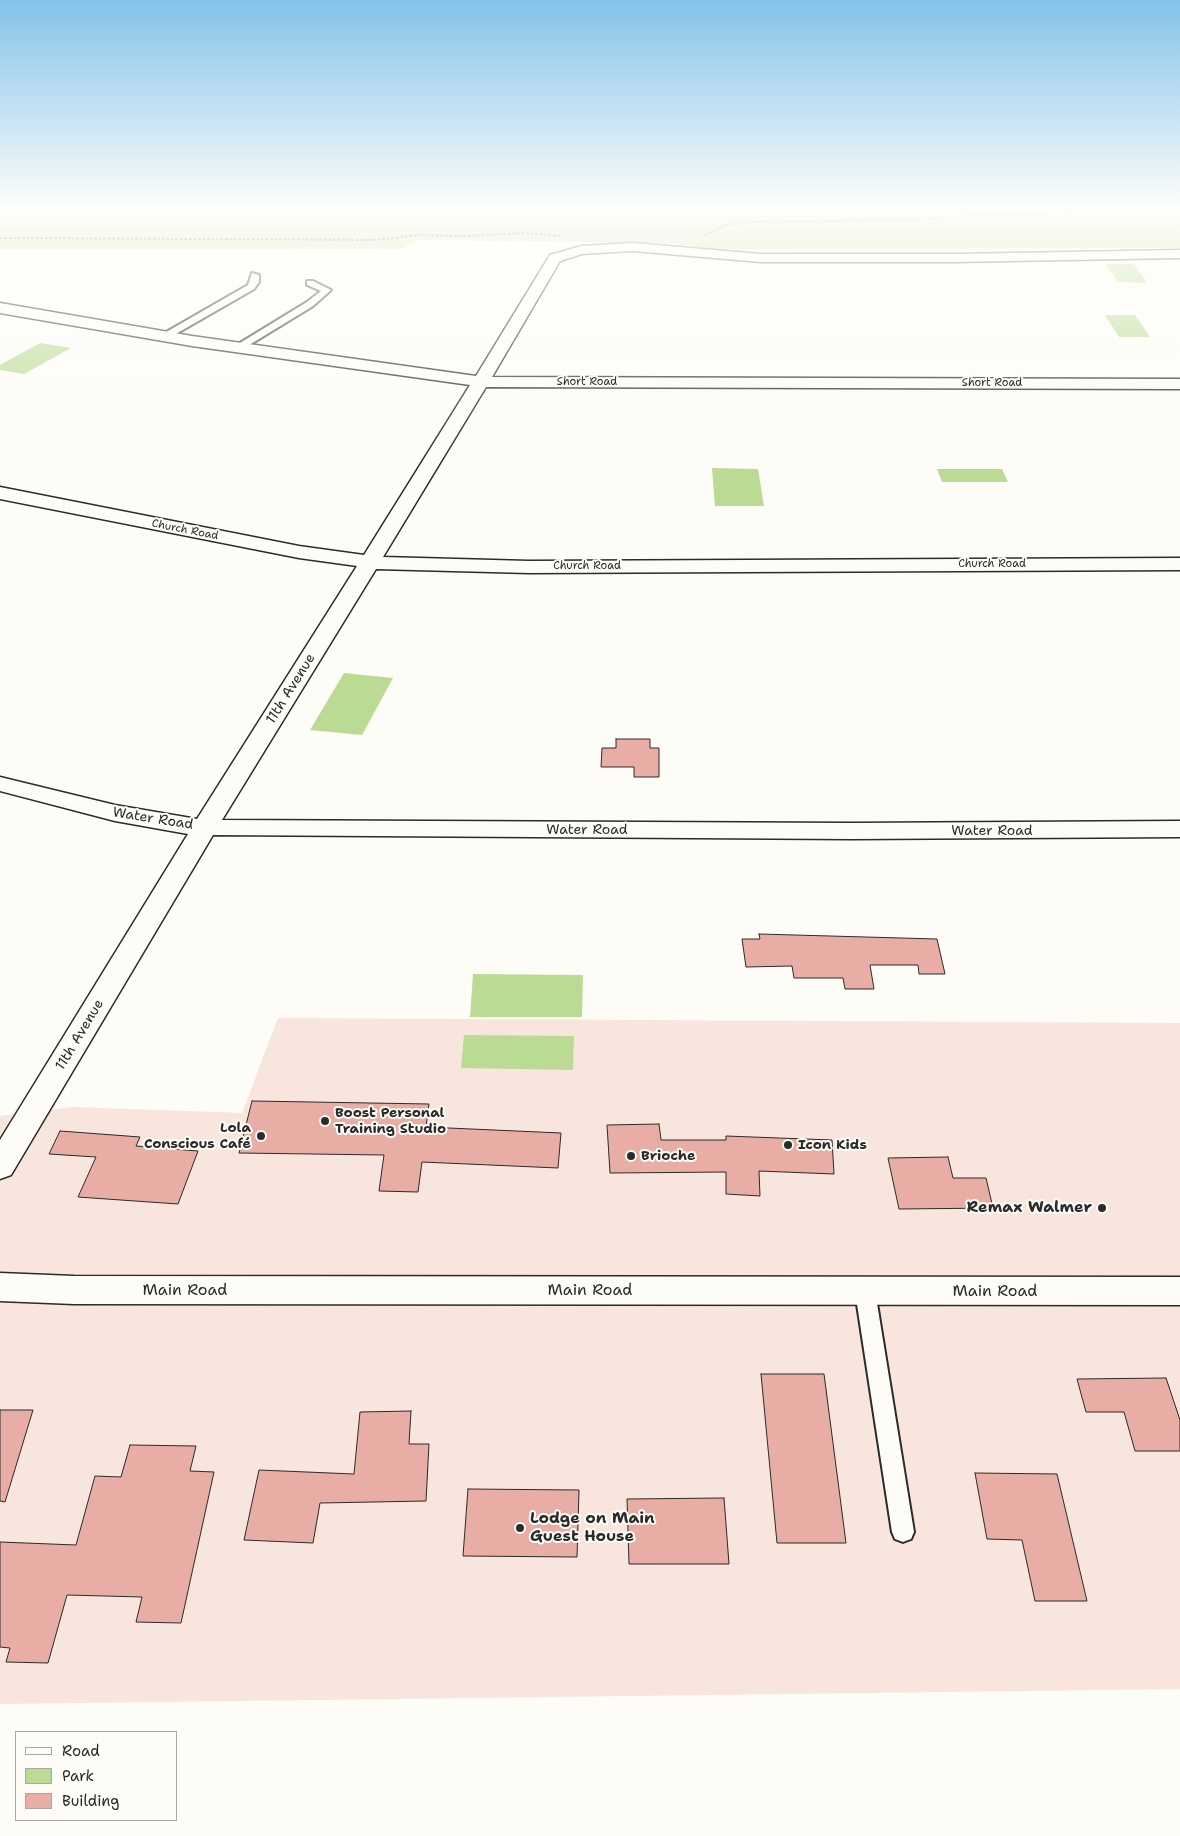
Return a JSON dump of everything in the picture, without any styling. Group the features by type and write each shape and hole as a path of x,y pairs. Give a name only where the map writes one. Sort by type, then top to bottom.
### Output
{"street":[{"name":"11th Avenue","path":"0,1167 205,827 481,382 534,293"},
{"name":"Short Road","path":"4,312 238,348 481,382 1180,384"},
{"name":"Church Road","path":"0,493 299,552 370,562 520,567 1180,564"},
{"name":"Water Road","path":"0,784 115,814 173,825 205,827 852,831 1180,829"},
{"name":"Main Road","path":"0,1288 74,1290 1180,1292"}],"lane":[{"path":"164,337 241,293"},
{"path":"238,348 310,304 324,293"},
{"path":"864,1291 903,1532"}],"shaded area":[{"path":"278,1018 1180,1023 1180,1689 0,1704 0,1116 73,1107 242,1113"}],"green space":[{"path":"1105,315 1135,315 1150,337 1119,337"},
{"path":"40,343 71,348 24,374 0,370 0,365"},
{"path":"712,468 758,469 764,506 715,506"},
{"path":"937,469 1002,469 1008,482 942,482"},
{"path":"344,673 393,678 362,735 310,730"},
{"path":"473,974 583,975 582,1017 470,1017"},
{"path":"464,1035 574,1036 573,1070 461,1068"}],"building":[{"path":"616,739 650,739 650,748 659,748 659,777 634,777 634,767 601,767 602,748 616,748"},
{"path":"759,934 937,939 945,974 919,974 918,965 870,965 874,989 845,989 843,978 794,978 792,966 746,967 742,939 760,939"},
{"path":"252,1101 429,1104 426,1127 561,1133 558,1168 422,1162 418,1192 379,1191 384,1155 239,1153"},
{"path":"659,1124 661,1140 726,1140 726,1136 832,1140 834,1174 759,1171 760,1196 726,1194 726,1172 610,1173 607,1125"},
{"path":"60,1131 140,1137 136,1146 198,1151 178,1204 78,1197 96,1157 49,1154"},
{"path":"948,1157 953,1178 986,1178 993,1208 899,1209 888,1158"},
{"path":"761,1374 824,1374 846,1543 777,1543"},
{"path":"1166,1378 1180,1420 1180,1451 1135,1451 1124,1412 1086,1412 1077,1379"},
{"path":"0,1410 33,1410 5,1502 0,1501"},
{"path":"411,1411 409,1444 429,1444 426,1501 320,1503 313,1543 244,1540 259,1470 354,1474 360,1412"},
{"path":"130,1445 196,1446 190,1471 214,1472 181,1623 136,1622 142,1597 67,1595 48,1663 6,1662 10,1648 0,1647 0,1542 76,1545 95,1476 121,1477"},
{"path":"975,1473 1057,1474 1087,1601 1035,1601 1022,1540 987,1539"},
{"path":"468,1489 579,1490 577,1557 463,1556"},
{"path":"724,1498 729,1564 629,1564 627,1499"}],"place":[{"name":"Boost Personal Training Studio","path":"325,1121"},
{"name":"Lola Conscious Café","path":"261,1136"},
{"name":"Icon Kids","path":"788,1145"},
{"name":"Brioche","path":"631,1156"},
{"name":"Remax Walmer","path":"1102,1208"},
{"name":"Lodge on Main Guest House","path":"520,1528"}]}
